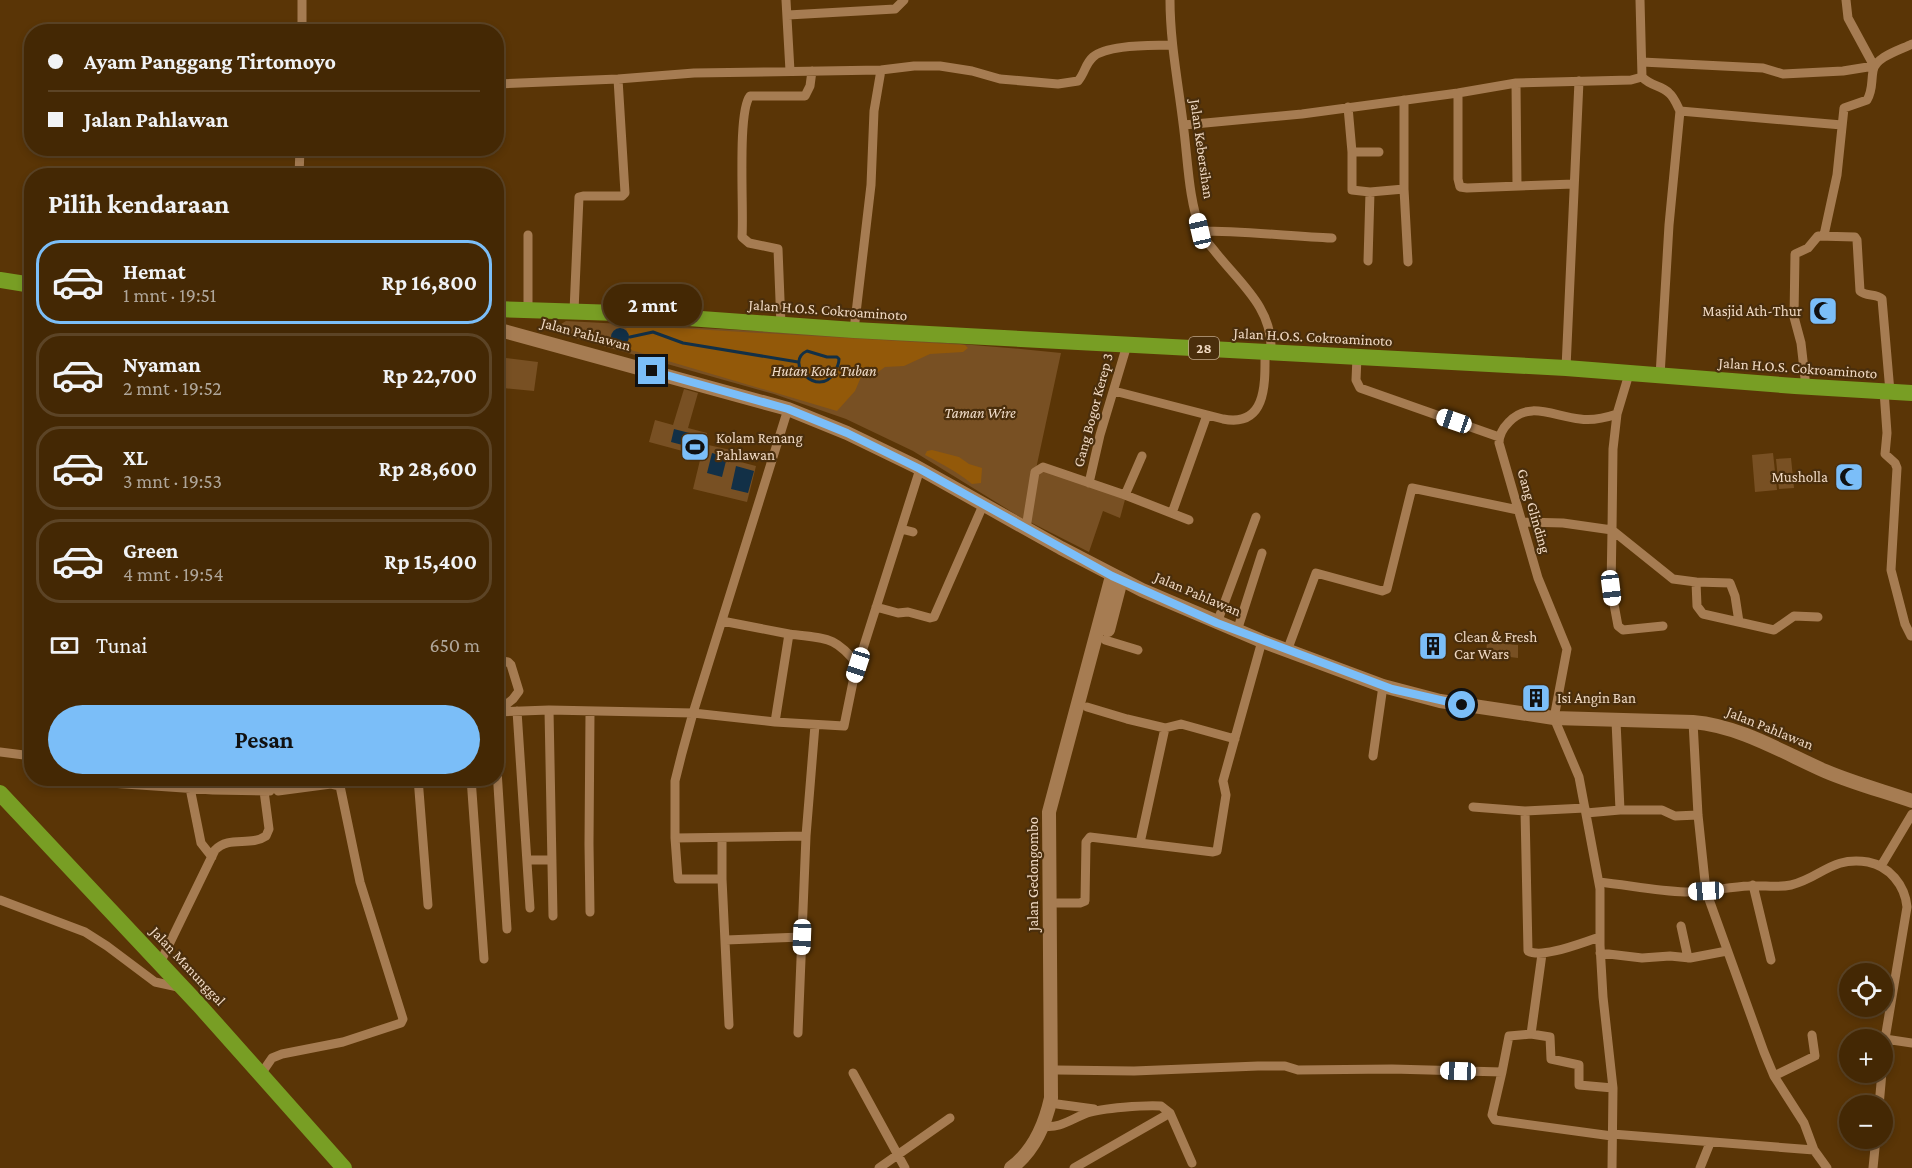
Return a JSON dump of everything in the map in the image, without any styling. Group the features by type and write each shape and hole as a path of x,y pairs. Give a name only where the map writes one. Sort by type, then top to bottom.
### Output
{"highway":[{"path":"0,280 24,284"},
{"name":"Jalan H.O.S. Cokroaminoto","path":"504,309 574,311 854,330 1566,368 1912,393"},
{"name":"Jalan Manunggal","path":"0,794 184,988 344,1168"}],"main road":[{"name":"Jalan Pahlawan","path":"504,331 788,409 847,433 920,469 1117,578 1217,623 1383,686 1440,701 1554,718 1693,722 1733,730 1841,778 1912,801"},
{"name":"Jalan Gedongombo","path":"1011,1168 1031,1148 1047,1127 1051,1098 1053,858 1059,801 1105,640 1117,578"},
{"name":"Jalan Gedongombo","path":"1023,1168 1037,1152 1057,1104 1057,903 1049,812 1088,671 1117,578"}],"street":[{"path":"302,0 302,24"},
{"path":"786,0 790,71"},
{"path":"788,15 895,9 904,0"},
{"name":"Jalan Kebersihan","path":"1170,0 1172,45 1190,186 1200,231 1252,294 1269,325 1272,336 1263,396 1256,407 1242,420 1232,421 1207,415"},
{"path":"1640,0 1642,77 1651,86 1671,94 1680,111 1660,376"},
{"path":"1824,235 1837,175 1844,108 1864,102 1869,97 1874,66 1848,18 1846,0"},
{"path":"1642,62 1762,68 1783,74 1843,71 1874,66 1879,61 1912,44"},
{"path":"504,84 694,73 881,70 940,66 972,71 1000,79 1058,84 1078,81 1090,60 1109,49 1172,45"},
{"path":"854,330 871,185 874,111 881,70"},
{"path":"781,325 778,249 749,243 742,237 744,219 742,144 747,103 750,96 805,96 810,86 812,71"},
{"path":"1184,125 1302,114 1516,83 1631,80 1642,77"},
{"path":"574,311 579,197 622,196 626,193 618,79"},
{"path":"1566,368 1579,81"},
{"path":"1516,83 1517,186"},
{"path":"1458,93 1458,179 1460,187 1467,189 1575,184"},
{"path":"1404,100 1404,189 1408,262"},
{"path":"1348,107 1352,152 1352,190 1370,192 1404,189"},
{"path":"1680,111 1842,125"},
{"path":"1352,152 1379,152"},
{"path":"1368,261 1370,192"},
{"path":"1200,231 1255,231 1272,235 1332,238"},
{"path":"528,235 528,309"},
{"path":"1806,387 1801,344 1794,317 1795,254 1808,248 1815,237 1824,235 1855,237 1860,291 1879,296 1882,300 1887,392 1887,433 1884,454 1895,463 1897,468 1891,570 1905,624 1912,637"},
{"name":"Gang Bogor Kerep 3","path":"1089,483 1100,435 1127,345"},
{"path":"1357,357 1356,380 1360,388 1499,437 1510,420 1530,410 1540,410 1582,420 1593,420 1617,414"},
{"path":"1629,374 1617,414 1613,449 1611,588 1618,626 1623,630 1663,626"},
{"path":"1114,392 1207,415 1172,513"},
{"path":"722,879 678,879 675,782 693,713 788,409"},
{"name":"Gang Glinding","path":"1499,437 1500,448 1538,578 1567,650 1554,718"},
{"path":"1125,495 1142,456"},
{"name":"Gang Bogor Kerep 3","path":"1026,528 1036,470 1047,468 1189,520"},
{"path":"504,712 549,710 693,713 842,727 845,725 858,665 920,469"},
{"path":"1287,651 1317,572 1382,591 1387,589 1412,488 1518,510"},
{"path":"876,607 898,613 908,612 934,617 984,503"},
{"path":"1217,623 1256,517"},
{"path":"1522,522 1563,523 1612,530 1673,579 1730,583 1735,596 1739,622"},
{"path":"901,529 913,532"},
{"path":"952,548 963,551"},
{"path":"1237,631 1262,553"},
{"path":"1696,582 1697,606 1701,613 1774,630 1794,616 1818,617"},
{"path":"722,621 832,640 844,648 858,665"},
{"path":"775,722 789,634"},
{"path":"1105,640 1138,650"},
{"path":"1057,903 1085,901 1088,837 1217,851 1226,795 1223,781 1262,641"},
{"path":"504,661 511,665 519,690 504,706"},
{"path":"1373,756 1383,686"},
{"path":"1087,707 1165,728 1181,724 1235,740"},
{"path":"549,710 553,916"},
{"path":"517,711 530,908"},
{"path":"590,712 590,912"},
{"path":"1554,718 1577,770 1599,882 1600,952 1613,1088 1612,1168"},
{"path":"1616,721 1620,810"},
{"path":"1693,722 1698,815 1706,891 1774,1076 1804,1123 1814,1150 1827,1168"},
{"path":"798,1033 806,836 815,725"},
{"path":"1140,843 1165,728"},
{"path":"0,752 24,755"},
{"path":"190,786 201,843 212,857"},
{"path":"199,786 213,790 264,791 317,786"},
{"path":"278,786 278,791"},
{"path":"261,1074 272,1058 282,1054 343,1042 403,1021 360,882 339,786"},
{"path":"419,786 428,905"},
{"path":"472,786 484,958"},
{"path":"498,786 507,929"},
{"path":"160,963 215,850 225,843 255,841 266,836 268,830 264,791"},
{"path":"1473,807 1525,811 1662,810 1675,816 1698,815"},
{"path":"1525,811 1527,947 1530,953 1542,954 1600,937"},
{"path":"1881,866 1912,814"},
{"path":"675,838 806,836"},
{"path":"722,838 729,1024"},
{"path":"527,860 552,860"},
{"path":"1599,882 1665,890 1706,891 1753,885 1791,885 1845,861 1870,862 1881,866 1895,877 1902,889 1909,912 1887,1029"},
{"path":"1753,885 1771,960"},
{"path":"0,900 86,932 155,982 184,988"},
{"path":"1681,926 1688,958"},
{"path":"726,940 802,937"},
{"path":"1600,952 1642,958 1670,956 1688,958 1704,957 1727,951"},
{"path":"1531,1034 1542,954"},
{"path":"1613,1088 1579,1085 1580,1065 1551,1059 1550,1037 1531,1034 1509,1036 1492,1115 1495,1120 1612,1135 1670,1137 1710,1143 1814,1150"},
{"path":"1774,1076 1815,1056 1812,1035"},
{"path":"1893,1040 1912,1043"},
{"path":"1057,1070 1134,1071 1285,1066 1298,1070 1392,1069 1502,1072"},
{"path":"853,1073 905,1168"},
{"path":"1057,1104 1099,1110 1161,1106 1170,1113 1193,1166 1182,1168"},
{"path":"1047,1127 1099,1110"},
{"path":"1074,1168 1170,1113"},
{"path":"879,1168 950,1118"},
{"path":"1700,1168 1710,1143"},
{"path":"1873,1168 1875,1149"}],"green space":[{"name":"Taman Wire","path":"566,321 876,338 1061,353 1025,520 913,451 846,419 774,394 564,335 559,331 558,326"},
{"name":"Hutan Kota Tuban","path":"625,325 965,345 968,348 963,352 930,354 904,366 885,367 878,372 864,370 855,391 837,411 624,348 629,337"},
{"path":"506,358 538,362 534,391 504,388"},
{"name":"Kolam Renang Pahlawan","path":"684,389 698,393 688,428 707,433 704,444 735,451 733,460 756,466 747,502 693,489 701,456 649,442 655,420 673,425"},
{"path":"932,450 959,457 969,464 982,468 981,483 972,484 925,455 927,451"},
{"path":"1773,453 1777,490 1755,492 1752,455"},
{"path":"1791,458 1794,488 1779,489 1776,459"},
{"path":"1039,470 1126,496 1120,518 1103,511 1089,552 1030,522"},
{"path":"1487,642 1518,645 1518,658 1486,654"}],"water":[{"path":"620,328 626,331 629,337 626,343 620,346 614,343 611,337 614,331"},
{"path":"674,429 701,436 698,449 671,442"},
{"path":"712,453 727,457 722,477 707,473"},
{"path":"736,466 754,471 748,493 731,489"}],"waterway":[{"path":"630,337 653,332 683,343 798,362"},
{"path":"807,351 839,359 836,370 827,380 820,382 812,380 801,370 799,363 801,356 807,351"}],"place":[{"name":"Masjid Ath-Thur","path":"1823,311"},
{"name":"Kolam Renang Pahlawan","path":"695,447"},
{"name":"Musholla","path":"1849,477"},
{"name":"Clean & Fresh Car Wars","path":"1433,646"},
{"name":"Isi Angin Ban","path":"1536,698"}],"route":[{"path":"652,371 788,409 847,433 984,503 1112,576 1217,623 1392,689 1462,705"}]}
